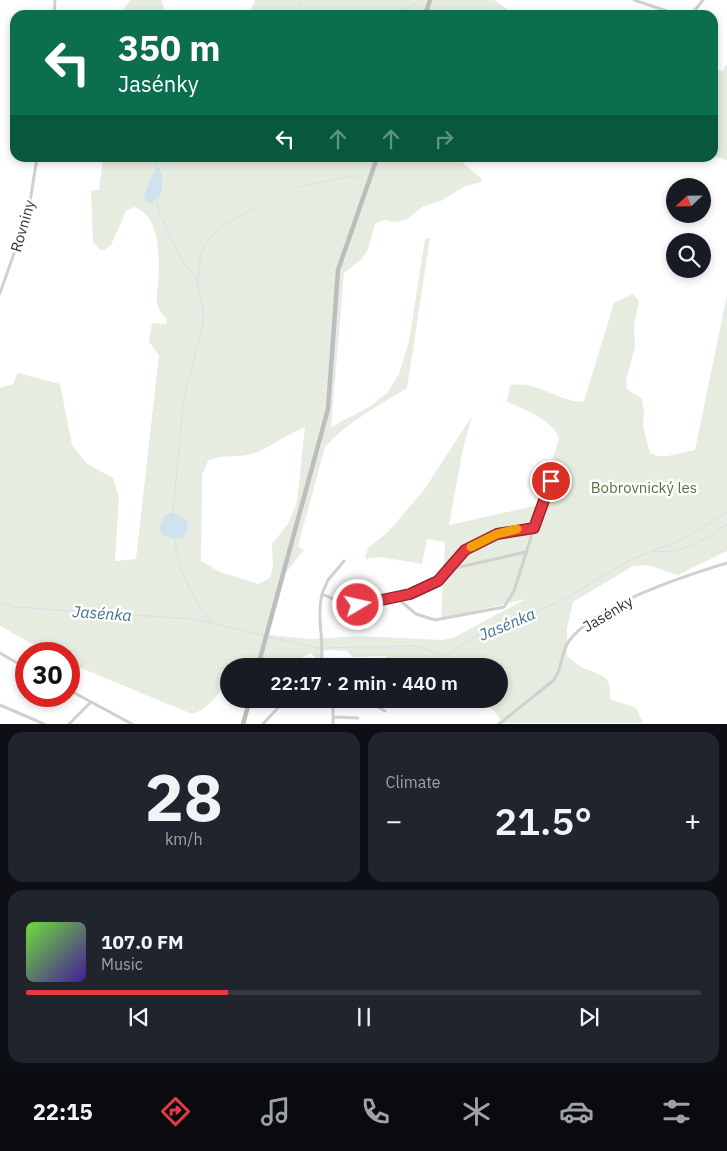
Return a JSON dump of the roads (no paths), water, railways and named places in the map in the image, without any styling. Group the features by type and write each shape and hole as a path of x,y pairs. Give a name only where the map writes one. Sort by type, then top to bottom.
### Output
{"street":[{"path":"634,0 664,10"},
{"path":"695,10 703,0"},
{"name":"Rovniny","path":"0,293 28,214 36,162"},
{"path":"260,658 329,404 338,270 376,162"},
{"path":"397,598 416,614 435,620 504,607 514,591 551,481"},
{"path":"322,594 342,603 358,605 397,598 438,581 465,550 497,534 534,528"},
{"path":"447,570 527,552"},
{"path":"321,658 322,639 319,611 322,594 328,580 344,561"},
{"name":"Jasénky","path":"499,724 554,680 560,671 568,642 602,614 639,595 727,563"},
{"path":"0,653 15,662"},
{"path":"80,696 132,724"},
{"path":"70,724 91,702"},
{"path":"0,705 44,724"},
{"path":"243,724 247,708"},
{"path":"263,724 278,708"},
{"path":"333,724 334,708"},
{"path":"379,708 385,712"},
{"path":"334,717 358,718"}],"water":[{"path":"156,167 161,172 162,187 159,198 150,203 146,202 144,195"},
{"path":"173,512 188,522 187,532 183,538 174,539 161,534 160,526 165,515"}],"waterway":[{"path":"298,6 300,0"},
{"path":"402,10 421,1"},
{"path":"157,162 157,167"},
{"path":"300,187 353,175 363,178"},
{"path":"157,201 160,214 182,261 196,277 203,309 203,324 184,397 173,512"},
{"path":"198,281 201,254 208,240 227,223 256,207"},
{"name":"Jasénka","path":"270,637 317,648 417,646 445,656 490,627 520,619 565,599 632,559 681,540 727,512"},
{"path":"653,551 663,552 682,549 727,524"},
{"path":"175,539 176,550 186,582 210,622"},
{"name":"Jasénka","path":"0,602 15,607 193,619 263,635"}],"park label":[{"name":"Bobrovnický les","path":"644,488"}]}
